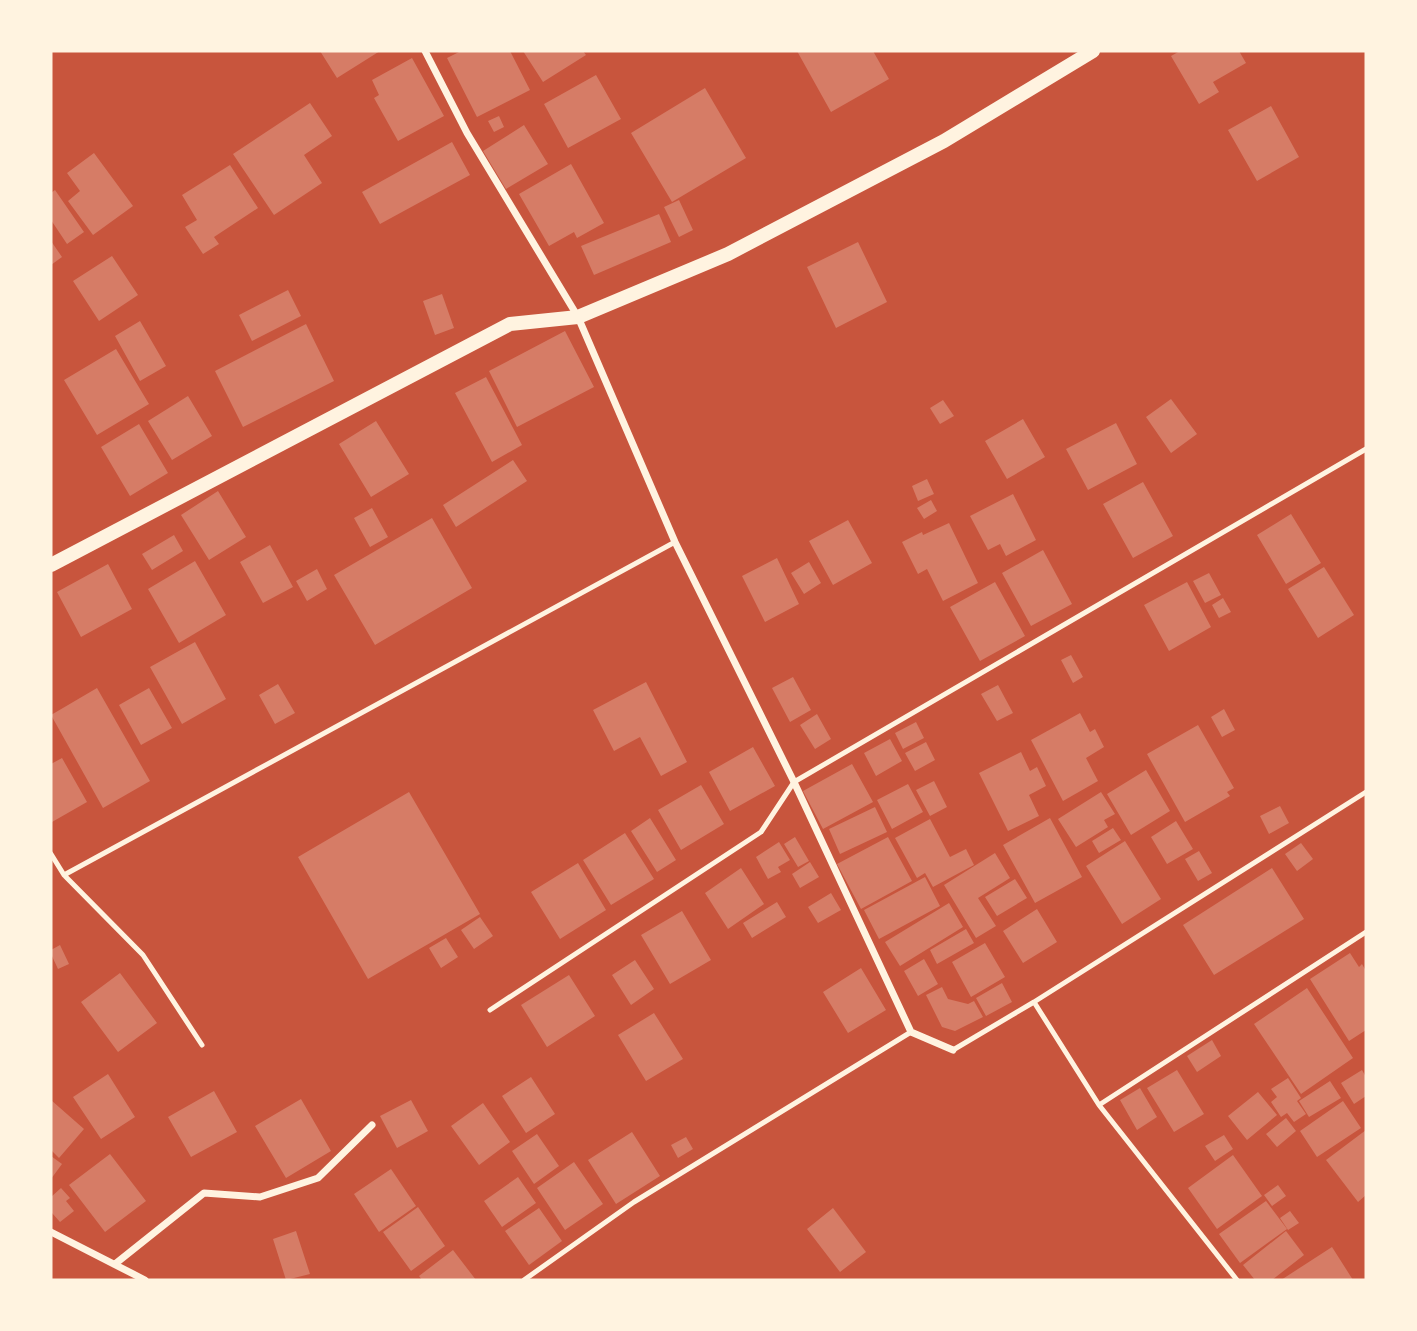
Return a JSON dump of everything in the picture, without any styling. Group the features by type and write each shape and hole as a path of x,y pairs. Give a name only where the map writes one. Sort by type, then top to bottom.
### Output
{"main road":[{"path":"51,565 510,324 578,317 728,254 944,141 1093,51"}],"street":[{"path":"425,51 467,133 578,317 675,542 794,782 911,1032 953,1050"},
{"path":"115,1264 204,1193 260,1197 318,1178 372,1125"},
{"path":"51,1232 145,1280"}],"lane":[{"path":"490,1010 761,832 794,782 1366,449"},
{"path":"64,875 675,542"},
{"path":"953,1050 1034,1002 1366,792"},
{"path":"51,854 64,875 143,955 202,1045"},
{"path":"1099,1105 1366,932"},
{"path":"1034,1002 1099,1105 1237,1280"},
{"path":"524,1280 634,1202 911,1032"}],"building":[{"path":"320,51 380,51 337,78"},
{"path":"461,51 510,51 530,90 477,117 447,58"},
{"path":"523,51 583,51 586,55 543,82"},
{"path":"797,51 873,51 889,79 831,112"},
{"path":"1180,51 1239,51 1246,63 1213,82 1219,92 1199,104 1171,56"},
{"path":"412,58 444,116 398,141 374,98 379,95 372,80"},
{"path":"596,75 621,119 568,148 544,104"},
{"path":"705,88 746,158 672,202 631,133"},
{"path":"310,103 332,136 304,155 322,183 274,215 233,154"},
{"path":"1271,106 1299,157 1257,181 1228,130"},
{"path":"499,116 504,127 494,132 488,121"},
{"path":"524,125 548,164 506,189 483,151"},
{"path":"452,142 470,175 380,224 362,192"},
{"path":"94,153 133,206 93,235 68,201 80,191 67,173"},
{"path":"571,164 604,223 577,238 574,232 549,246 519,194"},
{"path":"230,165 258,208 214,237 219,244 203,254 185,227 197,220 182,195"},
{"path":"55,190 84,232 67,244 51,220 51,193"},
{"path":"679,200 693,230 679,237 664,207"},
{"path":"659,214 671,242 594,275 581,246"},
{"path":"51,241 62,257 51,265"},
{"path":"858,242 887,302 836,328 807,267"},
{"path":"112,256 138,295 99,321 73,281"},
{"path":"288,290 301,316 252,341 239,315"},
{"path":"442,294 454,328 435,335 423,301"},
{"path":"140,321 166,366 140,381 115,336"},
{"path":"306,324 334,381 243,427 215,371"},
{"path":"565,331 594,387 517,427 489,371"},
{"path":"116,349 149,404 97,435 64,380"},
{"path":"486,377 522,445 492,462 455,393"},
{"path":"188,396 212,436 172,460 148,421"},
{"path":"1171,399 1197,434 1171,453 1146,417"},
{"path":"943,400 954,416 940,424 930,408"},
{"path":"1023,419 1045,457 1007,479 985,441"},
{"path":"376,421 409,474 371,497 339,444"},
{"path":"1116,423 1137,464 1088,490 1066,449"},
{"path":"139,424 168,473 130,496 101,447"},
{"path":"513,460 527,481 456,527 443,505"},
{"path":"927,479 934,494 918,501 912,486"},
{"path":"1143,482 1173,536 1133,558 1103,504"},
{"path":"218,491 246,537 209,560 181,515"},
{"path":"1013,494 1036,540 1006,556 1000,544 988,550 970,516"},
{"path":"931,500 937,511 924,519 917,508"},
{"path":"372,508 388,537 370,547 354,518"},
{"path":"1291,514 1321,563 1286,584 1257,535"},
{"path":"432,518 472,588 375,645 334,575"},
{"path":"848,520 872,563 833,585 809,541"},
{"path":"949,523 978,583 943,601 927,569 918,574 902,542"},
{"path":"174,535 183,551 152,570 142,554"},
{"path":"270,545 293,587 263,603 240,562"},
{"path":"1043,550 1072,604 1031,626 1002,573"},
{"path":"777,558 799,604 765,622 742,576"},
{"path":"195,561 226,615 179,643 148,589"},
{"path":"809,562 821,583 804,594 791,573"},
{"path":"108,564 132,609 81,637 57,592"},
{"path":"1324,567 1354,615 1318,638 1288,589"},
{"path":"317,569 327,589 307,601 296,581"},
{"path":"1209,573 1221,595 1205,603 1193,581"},
{"path":"995,582 1025,636 980,661 950,607"},
{"path":"1187,582 1211,627 1169,651 1144,605"},
{"path":"1223,598 1231,612 1219,618 1212,605"},
{"path":"195,642 226,699 182,724 150,667"},
{"path":"1071,655 1083,677 1073,683 1061,660"},
{"path":"793,677 811,710 790,722 772,688"},
{"path":"646,682 687,762 661,776 640,737 614,751 593,710"},
{"path":"278,684 295,713 275,724 259,695"},
{"path":"998,685 1013,713 997,721 981,694"},
{"path":"97,688 150,781 103,808 51,715"},
{"path":"149,688 172,728 141,745 119,705"},
{"path":"1224,709 1235,730 1222,737 1211,717"},
{"path":"1080,713 1090,732 1095,729 1104,747 1086,758 1098,781 1063,801 1031,740"},
{"path":"817,714 831,739 815,749 800,725"},
{"path":"916,722 924,738 903,749 895,733"},
{"path":"1198,725 1234,788 1227,792 1230,796 1185,822 1147,754"},
{"path":"890,739 902,761 876,776 864,753"},
{"path":"926,742 935,760 915,771 905,753"},
{"path":"753,747 775,786 730,811 709,772"},
{"path":"1021,752 1030,771 1037,767 1046,786 1029,795 1039,816 1008,831 979,773"},
{"path":"62,758 87,802 52,822 51,764"},
{"path":"852,764 873,802 823,829 803,791"},
{"path":"1146,770 1170,811 1131,835 1107,794"},
{"path":"934,781 947,807 930,816 916,790"},
{"path":"908,784 923,812 892,829 877,800"},
{"path":"701,785 724,824 681,850 658,810"},
{"path":"409,792 480,914 368,979 298,857"},
{"path":"1101,792 1115,814 1104,820 1108,827 1076,847 1058,819"},
{"path":"1280,806 1289,823 1269,834 1260,816"},
{"path":"875,807 887,832 840,854 829,829"},
{"path":"650,818 676,860 657,872 631,831"},
{"path":"1050,818 1082,877 1035,903 1003,845"},
{"path":"930,819 950,857 966,849 974,865 933,887 925,873 917,878 895,838"},
{"path":"1176,821 1193,849 1167,864 1151,837"},
{"path":"1113,828 1121,840 1099,853 1092,841"},
{"path":"625,833 654,879 611,905 583,860"},
{"path":"795,837 809,861 798,867 784,844"},
{"path":"888,837 912,881 861,909 837,864"},
{"path":"1125,841 1161,899 1122,924 1086,866"},
{"path":"779,842 790,860 778,867 781,872 768,879 756,857"},
{"path":"1301,843 1313,859 1297,871 1285,854"},
{"path":"1199,851 1212,873 1198,881 1185,859"},
{"path":"995,853 1010,878 978,898 996,926 976,938 944,885"},
{"path":"810,862 819,877 800,888 792,874"},
{"path":"578,863 606,910 560,939 531,892"},
{"path":"741,868 764,904 728,929 705,893"},
{"path":"1272,868 1304,919 1214,975 1183,925"},
{"path":"925,877 940,906 879,939 864,910"},
{"path":"1015,879 1027,898 997,916 985,897"},
{"path":"831,893 841,910 818,923 808,907"},
{"path":"777,902 786,917 752,938 743,923"},
{"path":"949,903 963,927 900,966 885,942"},
{"path":"1037,909 1057,942 1023,963 1003,931"},
{"path":"682,911 711,960 670,984 641,935"},
{"path":"480,917 493,936 474,949 461,930"},
{"path":"966,929 974,943 937,964 930,950"},
{"path":"446,938 458,957 441,968 429,948"},
{"path":"985,943 1005,977 971,997 952,962"},
{"path":"60,945 69,964 58,969 51,950"},
{"path":"1350,953 1359,967 1362,964 1366,971 1366,1030 1349,1041 1310,979"},
{"path":"924,959 938,984 918,996 904,971"},
{"path":"635,960 654,989 631,1005 612,975"},
{"path":"861,968 886,1010 848,1033 823,992"},
{"path":"120,973 157,1023 118,1052 81,1002"},
{"path":"569,975 595,1016 547,1047 521,1005"},
{"path":"1002,983 1012,1002 986,1016 976,998"},
{"path":"942,987 948,999 968,1004 974,1001 983,1017 955,1031 942,1027 926,995"},
{"path":"1307,988 1353,1058 1301,1094 1254,1024"},
{"path":"654,1013 683,1059 646,1081 618,1035"},
{"path":"1212,1040 1221,1056 1197,1072 1187,1056"},
{"path":"1177,1070 1204,1114 1174,1132 1147,1088"},
{"path":"1362,1070 1366,1077 1366,1096 1354,1104 1341,1083"},
{"path":"108,1074 135,1117 101,1139 73,1097"},
{"path":"531,1077 555,1114 526,1133 502,1096"},
{"path":"1288,1078 1301,1098 1297,1101 1306,1114 1294,1122 1287,1113 1281,1117 1271,1102 1277,1097 1271,1089"},
{"path":"1330,1081 1341,1098 1309,1117 1299,1101"},
{"path":"1140,1088 1157,1117 1137,1130 1120,1100"},
{"path":"214,1091 237,1132 191,1157 168,1117"},
{"path":"1258,1092 1277,1115 1247,1140 1228,1116"},
{"path":"301,1099 331,1151 286,1178 255,1126"},
{"path":"51,1100 84,1129 59,1158 51,1150"},
{"path":"411,1100 428,1131 397,1148 380,1116"},
{"path":"1343,1101 1361,1128 1317,1157 1300,1131"},
{"path":"483,1103 510,1142 479,1165 451,1126"},
{"path":"1286,1118 1296,1131 1277,1147 1266,1134"},
{"path":"1366,1130 1366,1195 1358,1202 1326,1160"},
{"path":"632,1132 660,1176 616,1204 588,1160"},
{"path":"537,1134 559,1166 534,1184 512,1151"},
{"path":"1224,1135 1233,1149 1215,1161 1205,1146"},
{"path":"686,1137 693,1149 678,1158 671,1145"},
{"path":"110,1154 146,1201 105,1232 69,1185"},
{"path":"1233,1155 1262,1196 1217,1229 1188,1188"},
{"path":"51,1156 62,1164 51,1179"},
{"path":"574,1162 603,1204 565,1230 537,1188"},
{"path":"391,1169 416,1206 379,1232 354,1194"},
{"path":"518,1177 536,1203 502,1227 484,1201"},
{"path":"1278,1185 1286,1196 1272,1206 1264,1195"},
{"path":"61,1188 70,1198 66,1201 74,1211 60,1222 51,1214 51,1197"},
{"path":"1266,1201 1287,1229 1240,1263 1219,1234"},
{"path":"418,1207 445,1246 411,1271 383,1232"},
{"path":"539,1208 562,1241 529,1265 505,1231"},
{"path":"833,1208 866,1252 840,1272 807,1229"},
{"path":"1290,1211 1299,1223 1288,1230 1280,1218"},
{"path":"296,1231 310,1274 286,1280 273,1239"},
{"path":"1286,1231 1304,1255 1272,1280 1255,1280 1243,1265"},
{"path":"1332,1247 1353,1280 1281,1280"},
{"path":"453,1250 476,1280 422,1280 419,1276"}]}
